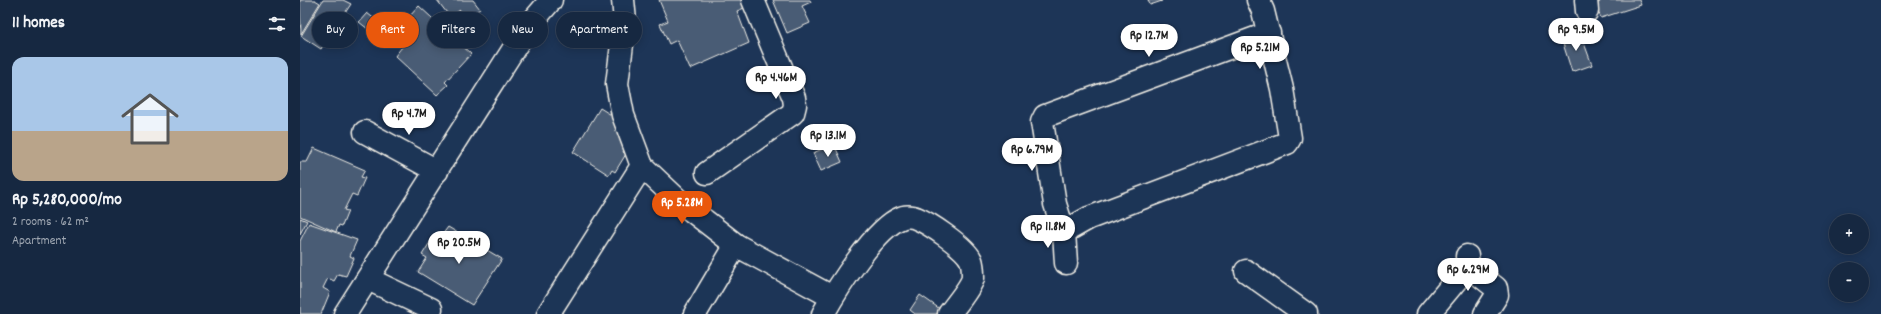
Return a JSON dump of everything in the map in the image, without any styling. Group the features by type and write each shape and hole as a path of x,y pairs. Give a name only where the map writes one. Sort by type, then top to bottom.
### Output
{"street":[{"path":"345,314 526,28 551,0"},
{"path":"624,0 625,21 617,84 623,115 642,166 678,200 736,245 827,306 871,243 881,232 902,217 915,217 943,234 966,253 971,260 973,280 949,314"},
{"path":"707,173 793,113 795,109 794,98 753,0"},
{"path":"1064,232 1088,218 1287,143 1290,138 1282,89 1263,10 1258,0"},
{"path":"1066,263 1064,232 1053,196 1042,122 1044,116 1049,112 1269,33"},
{"path":"365,132 437,170"},
{"path":"548,314 642,166"},
{"path":"695,314 736,245"},
{"path":"1428,314 1467,261 1496,288 1497,295 1485,314"},
{"path":"1246,271 1306,314"},
{"path":"368,279 431,309"}],"building":[{"path":"300,0 315,0 320,3 314,12 312,12 312,16 301,34"},
{"path":"323,0 343,0 351,4 346,12 316,12"},
{"path":"437,0 473,0 480,9 476,12 462,12 460,10 457,12 446,12"},
{"path":"659,0 747,0 749,6 737,11 749,43 690,69 677,40 669,44 660,24 668,21"},
{"path":"773,0 810,0 811,2 802,6 810,23 787,33"},
{"path":"1148,0 1161,0 1162,1 1150,5"},
{"path":"1600,0 1639,0 1641,5 1601,18 1595,4 1600,2"},
{"path":"419,6 427,13 427,48 464,48 471,54 445,82 448,85 437,95 395,56 401,48 419,48 419,12 414,12"},
{"path":"366,14 366,28 359,22"},
{"path":"312,18 312,43 301,36"},
{"path":"1580,32 1592,65 1572,72 1561,37"},
{"path":"600,108 621,121 625,131 620,139 627,143 623,152 626,154 615,172 612,170 609,175 573,152"},
{"path":"834,144 842,162 821,171 813,153"},
{"path":"314,148 365,170 361,177 365,178 357,196 352,194 344,210 348,211 342,226 339,225 336,232 300,216 300,162 307,162"},
{"path":"300,218 307,221 300,234"},
{"path":"309,223 357,240 350,256 354,258 346,276 338,274 334,281 328,278 323,288 330,292 321,314 300,314 300,241"},
{"path":"448,227 502,259 472,305 418,272 427,258 422,255 434,236 439,239"},
{"path":"920,295 940,309 937,314 915,314 910,310"}]}
